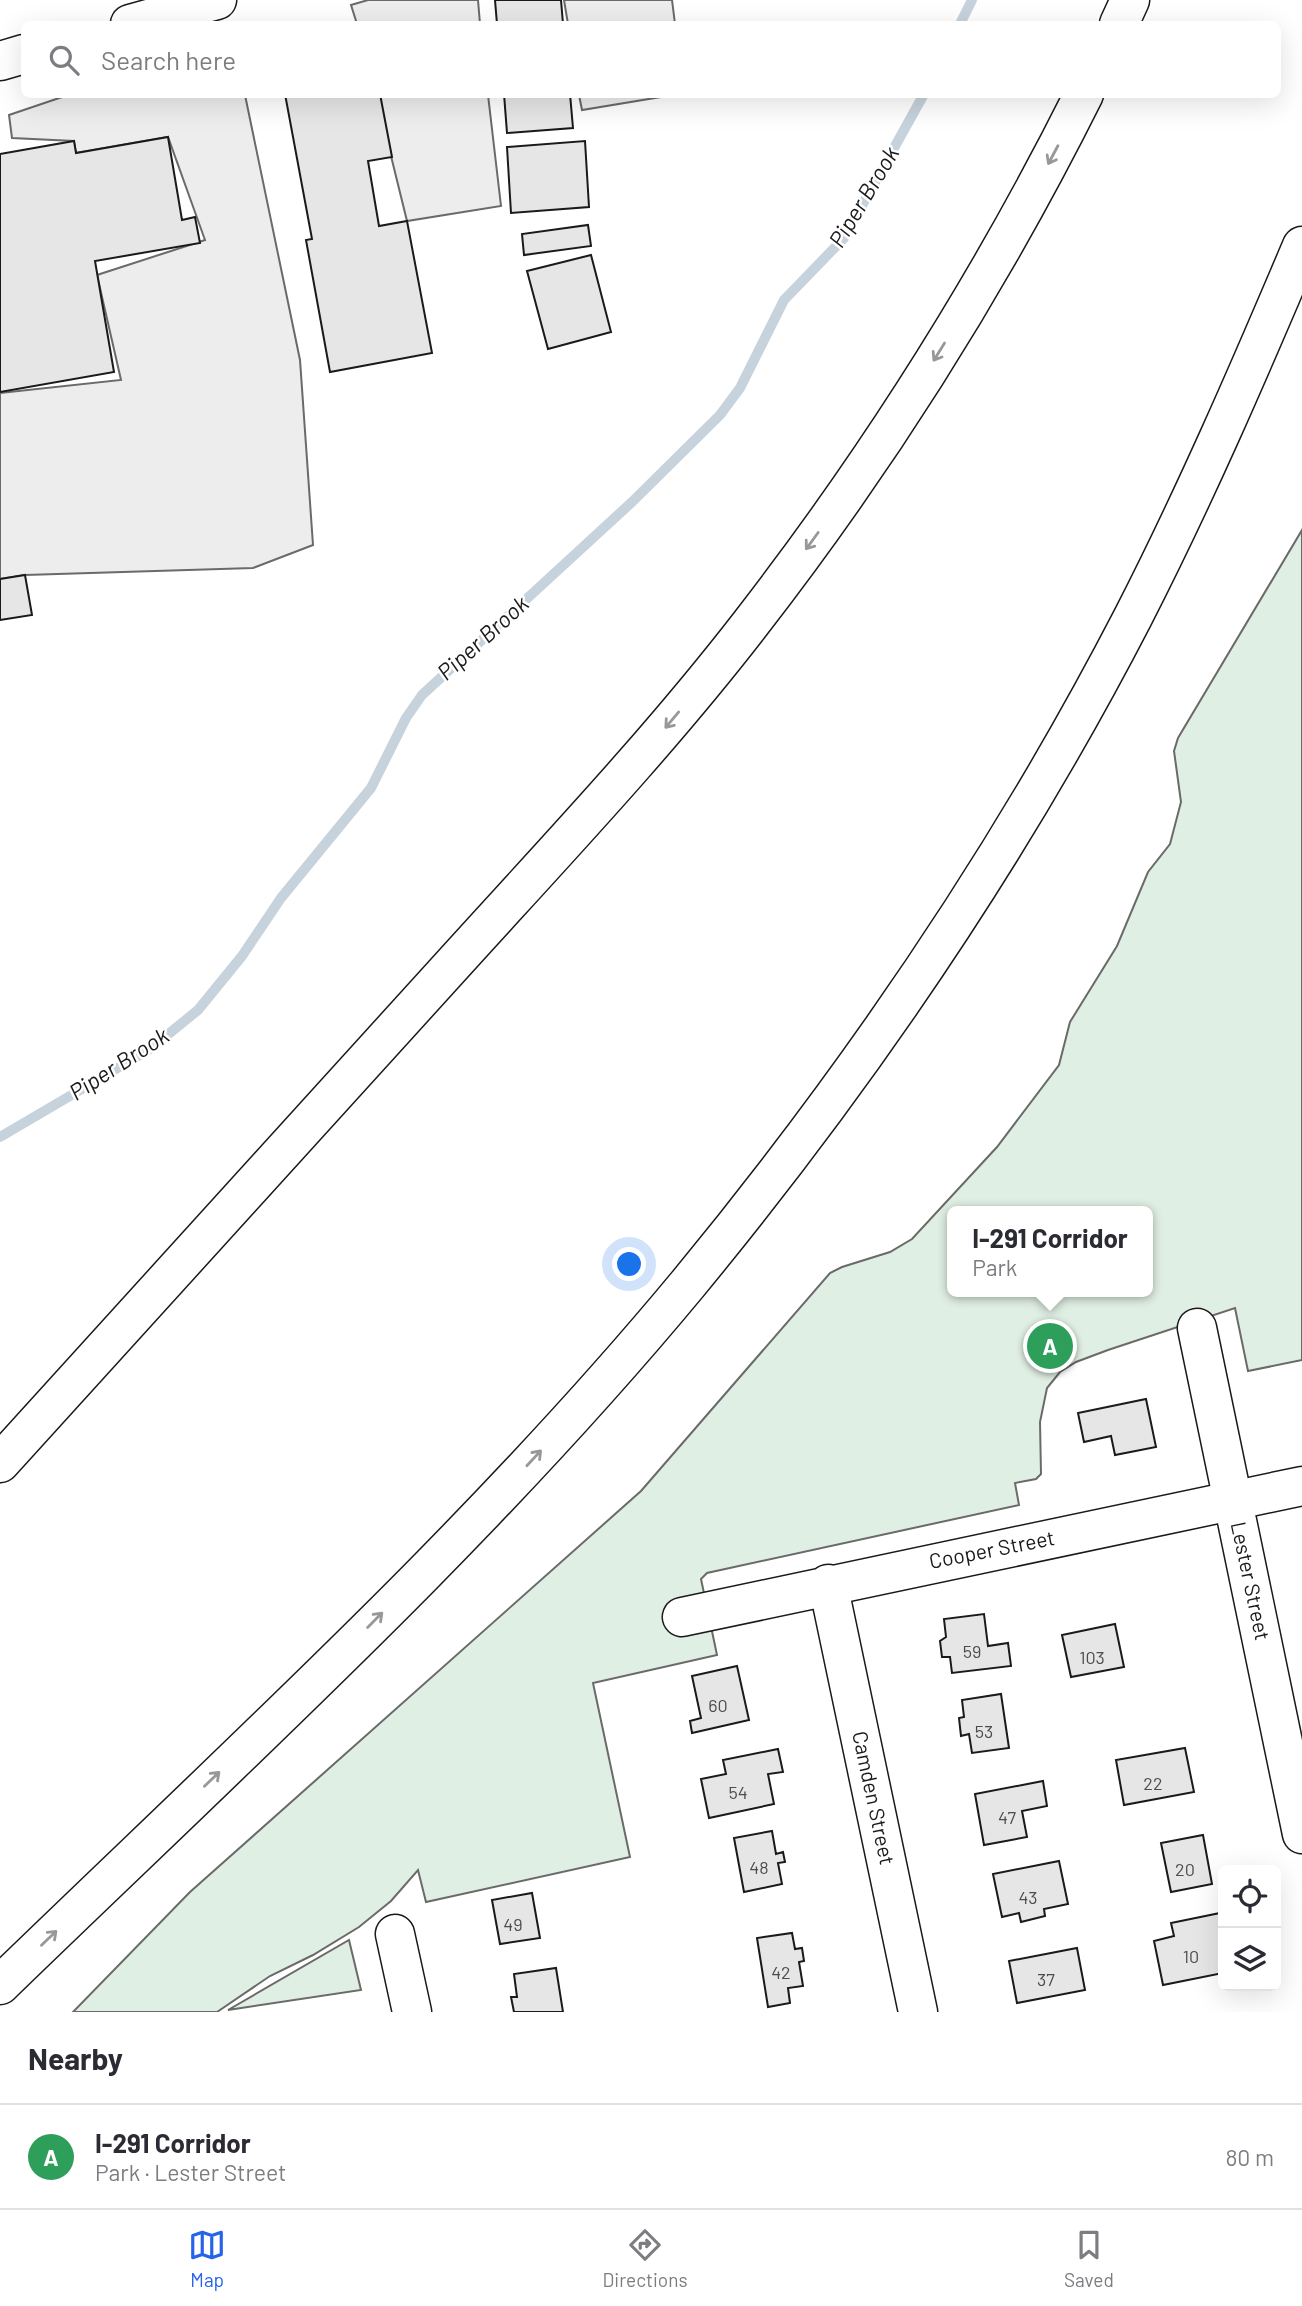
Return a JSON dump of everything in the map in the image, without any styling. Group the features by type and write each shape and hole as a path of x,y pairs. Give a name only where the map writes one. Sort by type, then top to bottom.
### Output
{"main road":[{"path":"141,21 217,0"},
{"path":"1120,21 1130,0"},
{"path":"0,61 21,55"},
{"path":"0,1464 606,795 752,622 855,481 915,390 1017,222 1082,98"},
{"path":"0,1986 352,1643 519,1473 685,1288 810,1129 903,998 970,896 1069,734 1186,510 1302,246"},
{"name":"Lester Street","path":"1197,1328 1302,1834"},
{"name":"Cooper Street","path":"682,1617 828,1584 1302,1486"},
{"name":"Camden Street","path":"828,1584 918,2012"},
{"path":"396,1934 412,2012"}],"green space":[{"path":"1302,530 1302,1360 1248,1371 1235,1308 1108,1350 1076,1362 1060,1372 1047,1388 1040,1422 1041,1474 1036,1479 1015,1483 1019,1505 707,1573 701,1579 717,1655 593,1683 630,1857 426,1902 418,1870 391,1901 359,1927 313,1955 270,1976 217,2012 73,2012 190,1892 641,1491 830,1273 890,1252 912,1239 997,1147 1059,1065 1070,1022 1117,946 1148,872 1170,844 1181,802 1174,751 1178,738"},
{"path":"349,1940 361,1990 228,2010"}],"shaded area":[{"path":"368,0 478,0 480,21 356,21 351,5"},
{"path":"564,0 672,0 675,21 568,21"},
{"path":"59,98 246,98 300,360 313,545 253,568 25,575 0,579 0,393 121,380 97,275 205,240 168,137 76,153 74,141 12,138 9,115"},
{"path":"377,98 488,98 501,206 407,221"},
{"path":"580,98 655,98 582,110"}],"building":[{"path":"495,0 561,0 563,21 497,21"},
{"path":"286,98 381,98 392,157 368,161 379,226 407,221 432,353 330,372 306,240 312,239"},
{"path":"504,98 570,98 573,128 507,133"},
{"path":"168,137 182,220 195,217 200,243 95,261 114,372 0,392 0,154 74,141 76,153"},
{"path":"585,141 589,207 511,213 507,147"},
{"path":"588,225 591,246 524,255 522,234"},
{"path":"591,255 611,332 548,349 527,271"},
{"path":"25,575 32,615 0,620 0,579"},
{"path":"1146,1399 1156,1447 1115,1455 1111,1436 1084,1442 1078,1413"},
{"path":"984,1614 988,1646 1008,1643 1011,1666 952,1673 950,1657 942,1657 940,1641 946,1637 944,1619"},
{"path":"1115,1624 1124,1667 1071,1677 1062,1635"},
{"path":"737,1666 749,1720 692,1733 690,1721 701,1718 692,1676"},
{"path":"1001,1694 1009,1748 972,1753 969,1734 961,1736 959,1718 964,1717 962,1700"},
{"path":"1185,1748 1194,1792 1124,1805 1116,1760"},
{"path":"778,1749 783,1772 768,1774 774,1804 709,1818 701,1779 726,1774 723,1760"},
{"path":"1043,1781 1047,1806 1022,1811 1027,1837 984,1845 975,1794"},
{"path":"772,1831 776,1854 783,1852 785,1862 778,1863 782,1884 744,1892 734,1838"},
{"path":"1203,1835 1212,1884 1171,1892 1161,1843"},
{"path":"1059,1861 1068,1904 1044,1909 1045,1916 1021,1922 1019,1913 1002,1917 993,1874"},
{"path":"532,1893 540,1938 500,1944 492,1900"},
{"path":"1218,1913 1218,1974 1163,1985 1154,1941 1174,1936 1171,1923"},
{"path":"792,1933 795,1949 802,1948 804,1961 799,1962 803,1986 788,1988 790,2003 768,2007 757,1938"},
{"path":"1077,1948 1085,1990 1017,2003 1009,1961"},
{"path":"556,1968 563,2012 514,2012 511,1997 517,1997 514,1974"}],"waterway":[{"name":"Piper Brook","path":"962,21 972,0"},
{"name":"Piper Brook","path":"0,1137 150,1049 198,1010 242,956 281,898 371,788 406,718 422,695 632,502 720,415 740,388 784,300 844,238 922,98"}],"place":[{"name":"I-291 Corridor","path":"1050,1346"}]}
